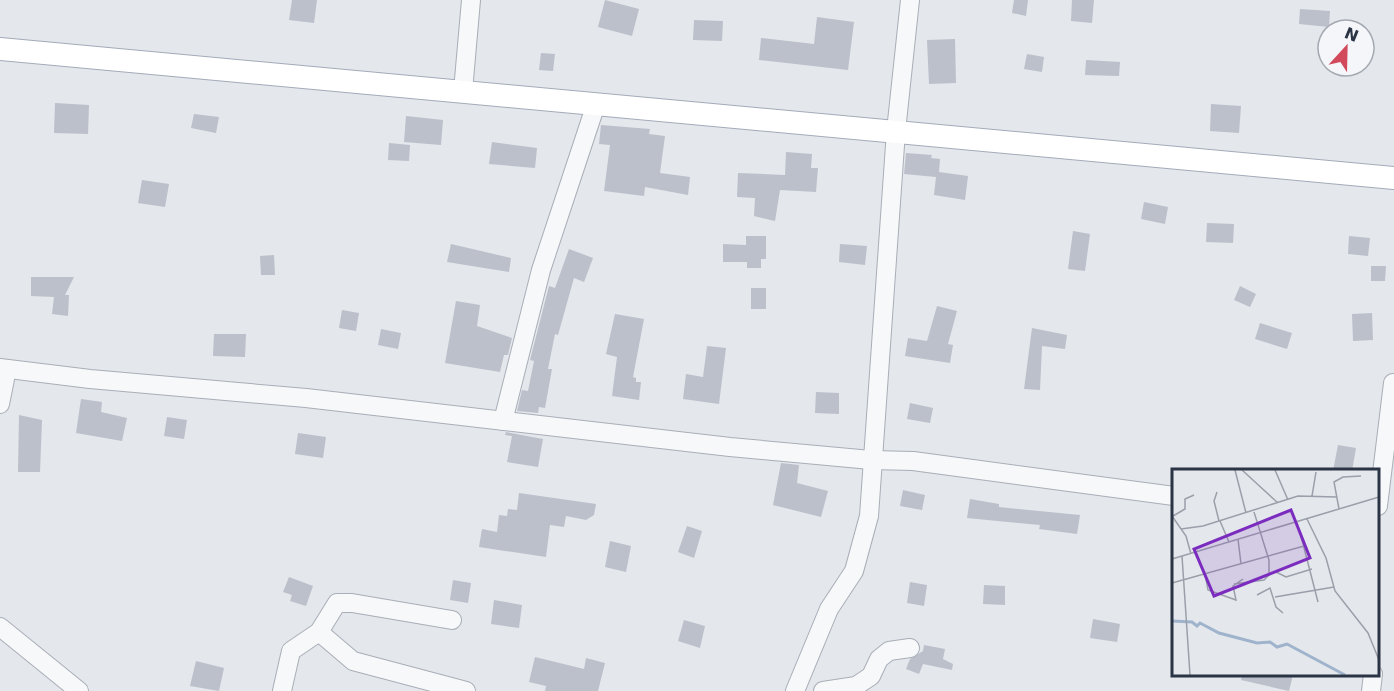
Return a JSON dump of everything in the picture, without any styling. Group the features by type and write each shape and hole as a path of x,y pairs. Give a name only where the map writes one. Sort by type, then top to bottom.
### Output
{"main road":[{"path":"0,49 1394,178"}],"street":[{"path":"463,91 471,0"},
{"path":"795,691 829,609 854,571 869,516 871,460 896,131 910,0"},
{"path":"503,421 541,270 596,104"},
{"path":"0,404 3,368 90,379 306,398 871,460 924,463 1172,496"},
{"path":"1379,491 1393,383"},
{"path":"282,691 291,651 304,640 319,632 337,603 352,603 452,620"},
{"path":"0,627 79,691"},
{"path":"319,632 353,661 466,691"},
{"path":"824,691 856,686 871,676 879,659 889,651 910,648"},
{"path":"1371,691 1373,676"}],"building":[{"path":"292,0 317,0 314,23 289,20"},
{"path":"605,0 639,9 632,36 598,27"},
{"path":"1014,0 1028,0 1026,16 1012,13"},
{"path":"1072,0 1094,0 1092,23 1071,21"},
{"path":"1300,9 1330,11 1330,18 1316,18 1316,26 1299,24"},
{"path":"817,17 854,22 848,70 759,60 761,38 814,44"},
{"path":"694,20 723,21 722,41 693,40"},
{"path":"955,39 956,83 929,84 927,40"},
{"path":"541,53 555,54 553,71 539,70"},
{"path":"1027,54 1044,57 1042,72 1024,69"},
{"path":"1086,60 1120,62 1119,76 1085,75"},
{"path":"55,103 89,105 88,134 54,133"},
{"path":"1211,104 1241,106 1239,133 1210,131"},
{"path":"194,114 219,117 216,133 191,128"},
{"path":"406,116 443,120 441,145 404,142"},
{"path":"601,125 650,129 649,134 665,136 660,173 690,177 688,195 645,187 644,196 604,191 610,145 599,144"},
{"path":"492,142 537,148 535,168 489,164"},
{"path":"389,143 410,145 409,161 388,160"},
{"path":"786,152 812,154 811,168 818,168 816,192 780,190 775,221 754,216 755,198 737,197 738,173 785,175"},
{"path":"906,153 932,155 931,158 940,159 939,172 968,176 965,200 934,195 936,177 904,174"},
{"path":"142,180 169,184 165,207 138,203"},
{"path":"1144,202 1168,207 1165,224 1141,219"},
{"path":"1207,223 1234,224 1233,243 1206,242"},
{"path":"1073,231 1090,234 1085,271 1068,269"},
{"path":"746,236 766,236 766,259 761,259 761,268 747,268 747,262 723,262 723,244 746,245"},
{"path":"1349,236 1370,238 1368,256 1348,254"},
{"path":"451,244 511,258 509,272 447,262"},
{"path":"840,244 867,246 865,265 839,262"},
{"path":"569,249 593,258 584,282 574,278 558,335 555,334 548,369 552,369 545,408 539,407 538,413 517,411 522,390 528,391 534,361 530,360 549,286 555,288"},
{"path":"274,255 275,275 261,275 260,256"},
{"path":"1371,266 1386,266 1385,281 1371,281"},
{"path":"31,277 74,277 65,295 69,295 68,316 52,314 54,297 31,296"},
{"path":"1240,286 1256,294 1250,307 1234,300"},
{"path":"751,288 766,288 766,309 751,309"},
{"path":"456,301 480,305 477,326 512,338 508,355 504,355 500,372 445,363"},
{"path":"937,306 957,311 948,344 953,345 950,363 905,356 908,338 927,341"},
{"path":"342,310 359,313 356,331 339,328"},
{"path":"1372,313 1373,340 1353,341 1352,314"},
{"path":"615,314 644,319 633,377 636,378 636,382 641,382 639,400 612,396 617,357 606,354"},
{"path":"1260,323 1292,333 1287,349 1255,339"},
{"path":"1032,328 1067,335 1065,349 1042,346 1040,390 1024,389"},
{"path":"381,329 401,333 398,349 378,345"},
{"path":"214,334 246,334 245,357 213,356"},
{"path":"707,346 726,348 719,404 683,399 686,374 703,377"},
{"path":"816,392 839,393 839,414 815,413"},
{"path":"81,399 102,402 101,412 127,418 122,441 76,433"},
{"path":"910,403 933,408 930,423 907,419"},
{"path":"19,415 42,420 40,472 18,472"},
{"path":"167,417 187,420 184,439 164,436"},
{"path":"506,432 543,439 538,467 507,462 512,436 505,435"},
{"path":"298,433 326,437 323,458 295,454"},
{"path":"1338,445 1356,448 1352,469 1333,469"},
{"path":"781,463 799,465 797,483 828,491 821,517 773,505"},
{"path":"903,490 925,495 922,510 900,506"},
{"path":"519,493 596,504 594,515 586,520 566,516 564,527 550,525 546,557 479,547 482,529 497,532 499,515 507,516 508,509 517,510"},
{"path":"970,499 999,504 999,507 1080,515 1077,534 1039,529 1040,525 967,518"},
{"path":"687,526 702,531 694,558 678,552"},
{"path":"610,541 631,546 626,572 605,567"},
{"path":"289,577 313,586 306,606 290,601 292,595 283,592"},
{"path":"453,580 471,583 468,603 450,600"},
{"path":"910,582 927,585 924,606 907,603"},
{"path":"984,585 1005,586 1005,605 983,604"},
{"path":"494,600 522,605 519,628 491,624"},
{"path":"1093,619 1120,624 1117,642 1090,638"},
{"path":"684,620 705,626 700,648 678,641"},
{"path":"924,645 945,649 943,659 953,664 952,670 923,664 919,674 906,669 910,659 923,651"},
{"path":"535,657 584,669 586,658 605,663 598,691 545,691 546,686 529,682"},
{"path":"196,661 224,668 219,691 190,686"},
{"path":"1242,676 1293,676 1289,691 1241,680"}]}
